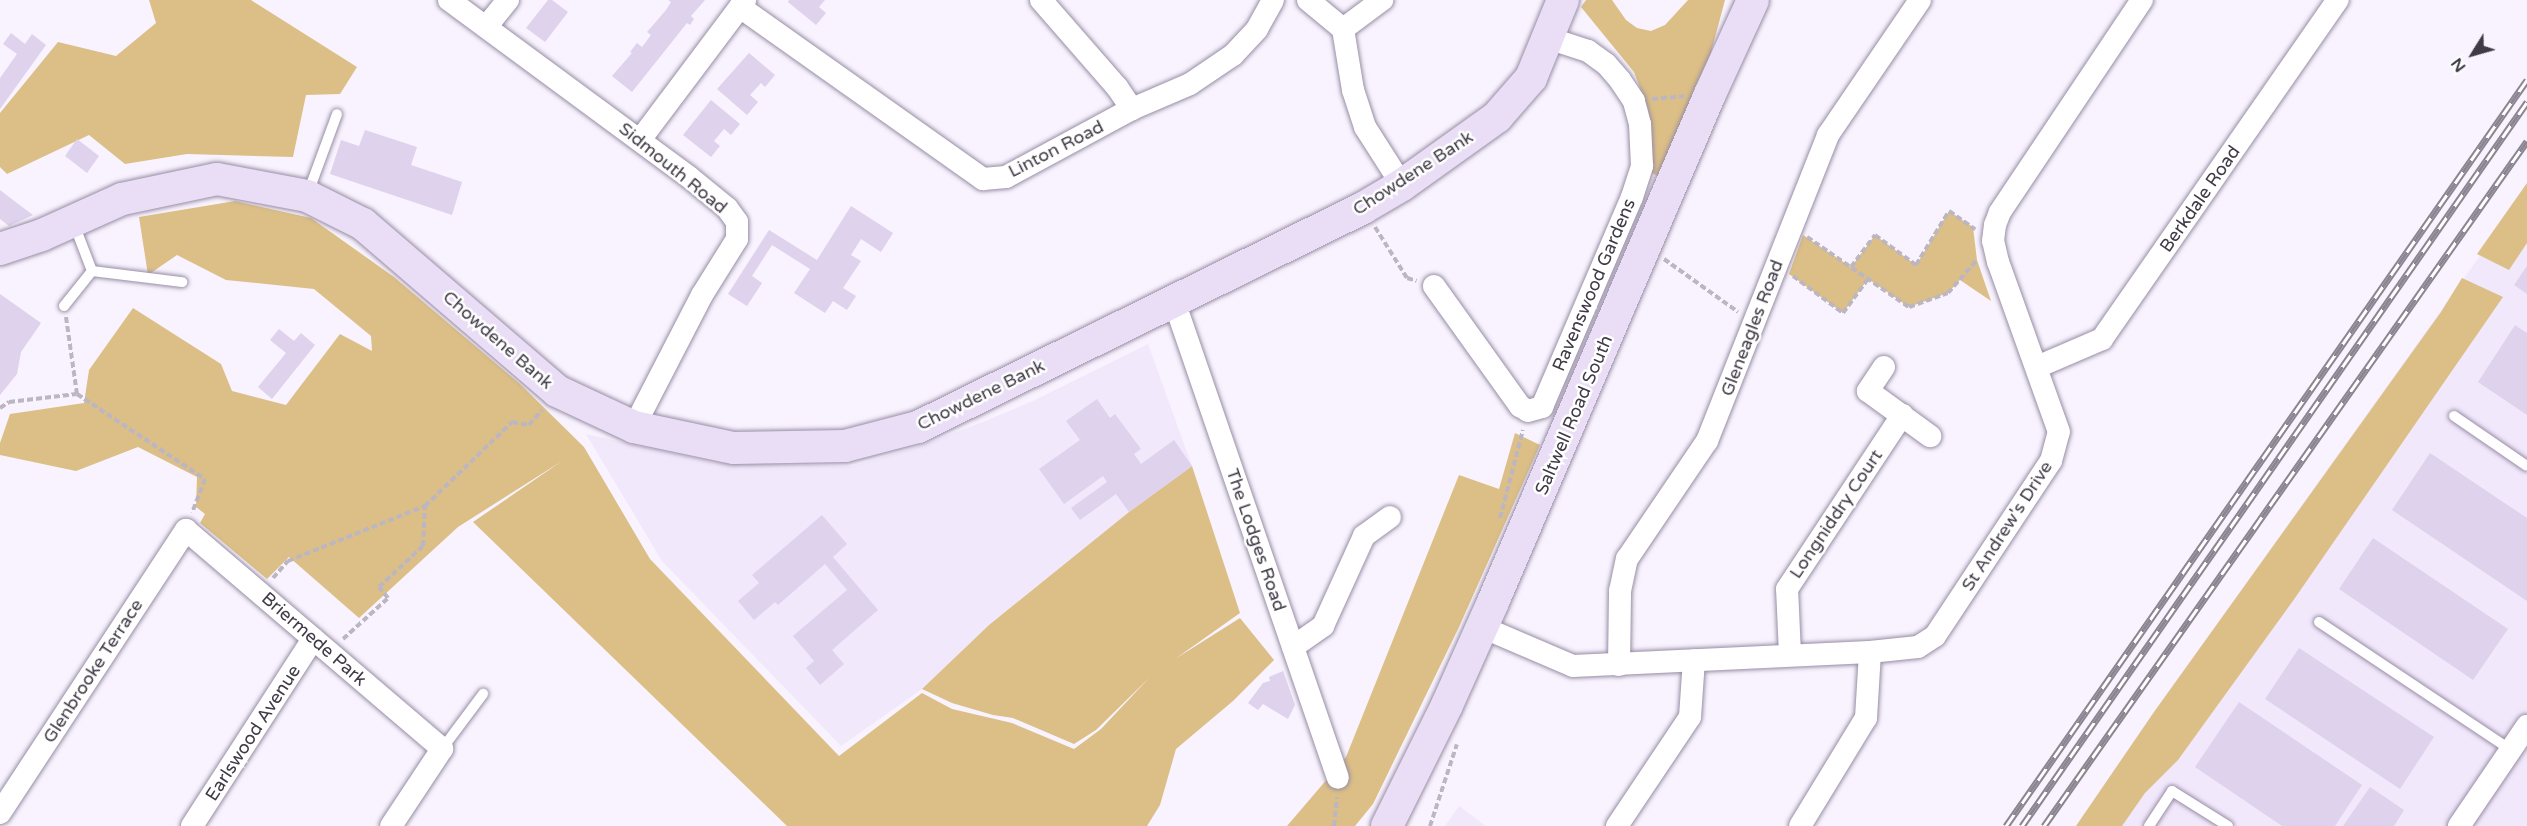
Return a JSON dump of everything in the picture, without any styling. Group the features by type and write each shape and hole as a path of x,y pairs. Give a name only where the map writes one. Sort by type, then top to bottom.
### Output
{"street":[{"name":"Sidmouth Road","path":"449,0 640,140 727,208 737,222 737,239 702,295 634,427"},
{"path":"486,27 508,0"},
{"path":"1041,0 1117,87 1132,109"},
{"name":"Linton Road","path":"743,3 983,179 1006,177 1132,109 1190,84 1233,55 1257,29 1273,0"},
{"path":"1308,0 1343,29 1353,90 1365,127 1401,185"},
{"path":"1343,29 1382,0"},
{"name":"Chowdene Bank","path":"0,249 122,199 217,179 307,196 363,224 557,391 634,427 734,448 845,446 918,427 1363,208 1401,185 1497,117 1531,78 1563,0"},
{"name":"Saltwell Road South","path":"1387,826 1482,627 1710,94 1753,0"},
{"name":"Gleneagles Road","path":"1619,665 1620,591 1627,559 1707,441 1828,135 1920,0"},
{"name":"St Andrew's Drive","path":"1482,627 1573,666 1870,652 1918,647 1935,636 2051,461 2059,432 1998,262 1993,241 1995,225 2000,212 2142,0"},
{"name":"Berkdale Road","path":"2037,367 2102,339 2338,0"},
{"path":"640,140 743,3"},
{"name":"Ravenswood Gardens","path":"1528,411 1542,407 1632,197 1642,166 1640,124 1634,101 1606,64 1588,51 1548,38"},
{"path":"1434,286 1520,406 1528,411"},
{"name":"The Lodges Road","path":"1174,301 1338,778"},
{"path":"1884,368 1868,391 1930,436"},
{"name":"Longniddry Court","path":"1790,654 1787,589 1902,416"},
{"path":"1293,647 1323,626 1364,536 1390,517"},
{"name":"Briermede Park","path":"186,530 442,749"},
{"name":"Glenbrooke Terrace","path":"0,813 186,530"},
{"name":"Earlswood Avenue","path":"192,826 321,646"},
{"path":"1800,826 1866,718 1870,652"},
{"path":"1617,826 1690,717 1694,660"},
{"path":"2459,826 2527,726"},
{"path":"391,826 442,749"}],"lane":[{"path":"307,196 337,114"},
{"path":"73,221 92,271"},
{"path":"92,271 182,282"},
{"path":"64,306 92,271"},
{"path":"2454,416 2527,466"},
{"path":"2319,622 2511,750"},
{"path":"442,749 483,694"},
{"path":"2149,826 2172,791 2228,826"}],"path":[{"path":"1634,101 1710,94"},
{"path":"1363,208 1407,278 1434,286"},
{"path":"1792,227 1909,307 1948,293 1993,241 1949,211 1916,265 1875,235 1851,267"},
{"path":"1646,246 1754,323"},
{"path":"1777,264 1843,313 1868,279"},
{"path":"64,306 77,394"},
{"path":"260,593 288,561 425,506 512,422 529,425 557,391"},
{"path":"0,408 9,402 77,394 205,479 186,530"},
{"path":"1498,525 1528,411"},
{"path":"321,646 388,598 379,587 423,546 425,506"},
{"path":"1334,826 1338,778"}],"shaded area":[{"path":"149,0 251,0 357,67 340,94 306,95 293,157 187,154 125,164 89,135 7,174 0,167 0,113 58,42 116,56 156,23"},
{"path":"1586,0 1612,0 1626,20 1637,28 1651,31 1665,25 1688,0 1725,0 1710,56 1658,176 1652,173 1648,109 1634,72 1581,7"},
{"path":"2527,183 2527,243 2509,270 2477,254"},
{"path":"2527,190 2527,826 2076,826 2154,712"},
{"path":"235,201 311,218 394,277 520,384 584,447 650,559 839,756 922,693 952,709 1012,723 1074,749 1101,729 1149,678 1096,730 1074,744 1013,718 993,715 952,703 922,689 989,625 1129,512 1192,466 1240,613 1175,659 1240,618 1274,660 1233,701 1176,749 1160,805 1147,826 787,826 473,522 562,461 458,527 359,618 289,557 267,579 200,523 205,514 196,507 197,477 138,447 76,471 0,455 0,443 10,414 84,403 89,370 133,308 221,364 232,391 286,405 340,334 372,351 371,336 314,289 226,280 177,255 148,275 139,217"},
{"path":"1949,211 1973,227 1977,260 1991,301 1960,280 1948,293 1909,307 1868,279 1843,313 1789,274 1803,235 1851,267 1875,235 1916,265"},
{"path":"2462,278 2503,297 2295,598 2178,760 2145,793 2122,826 2076,826 2154,712 2441,312"},
{"path":"1148,344 1192,466 1129,512 989,625 922,689 841,746 662,561 586,434 716,463 853,466 917,447 988,420 1035,400"},
{"path":"1515,433 1540,445 1459,627 1373,804 1355,826 1287,826 1346,757 1459,475 1499,489"},
{"path":"1459,806 1486,826 1445,826"}],"building":[{"path":"548,0 552,0 568,12 545,42 526,28"},
{"path":"668,0 705,0 691,16 694,19 690,25 687,23 632,92 612,76 632,53 630,52 637,43 642,47 651,35 647,32 666,10 671,2"},
{"path":"789,0 825,0 819,7 826,13 816,25 788,2"},
{"path":"11,33 25,44 32,34 46,45 0,109 0,78 17,54 3,44"},
{"path":"749,53 775,75 765,87 761,83 750,95 758,102 747,115 717,89"},
{"path":"711,100 740,124 731,135 724,129 714,141 720,146 711,157 683,135"},
{"path":"365,130 417,147 411,165 462,182 452,215 330,174 341,140 359,146"},
{"path":"77,139 99,156 87,173 65,156"},
{"path":"0,190 33,215 9,226 0,219"},
{"path":"851,206 893,233 881,252 861,239 851,255 861,261 843,288 856,296 847,310 833,301 825,313 794,293 810,269 772,245 752,276 762,283 747,306 728,294 769,230 817,260"},
{"path":"2527,266 2527,294 2514,285"},
{"path":"0,294 41,323 21,352 17,374 0,395"},
{"path":"2515,325 2527,333 2527,415 2478,382"},
{"path":"279,329 294,341 301,333 315,345 272,399 258,387 286,353 270,340"},
{"path":"1097,399 1110,418 1115,414 1141,449 1134,454 1141,464 1174,440 1192,466 1129,512 1116,494 1080,520 1071,508 1107,482 1103,476 1064,504 1039,469 1080,440 1066,421"},
{"path":"2430,453 2527,518 2527,601 2392,510"},
{"path":"822,515 847,544 833,557 878,610 832,650 844,664 820,685 806,668 814,661 793,636 847,590 825,564 778,605 775,602 754,620 738,601 759,583 752,575"},
{"path":"2373,538 2508,629 2473,680 2339,589"},
{"path":"2299,648 2434,737 2400,789 2265,699"},
{"path":"1283,671 1295,705 1288,719 1263,704 1258,710 1248,703 1263,683 1270,681 1269,677"},
{"path":"2239,702 2362,785 2335,826 2282,826 2195,767"},
{"path":"2370,787 2404,810 2394,826 2343,826"}],"railway":[{"path":"2006,826 2527,80"},
{"path":"2022,826 2527,102"},
{"path":"2044,826 2527,141"}]}
